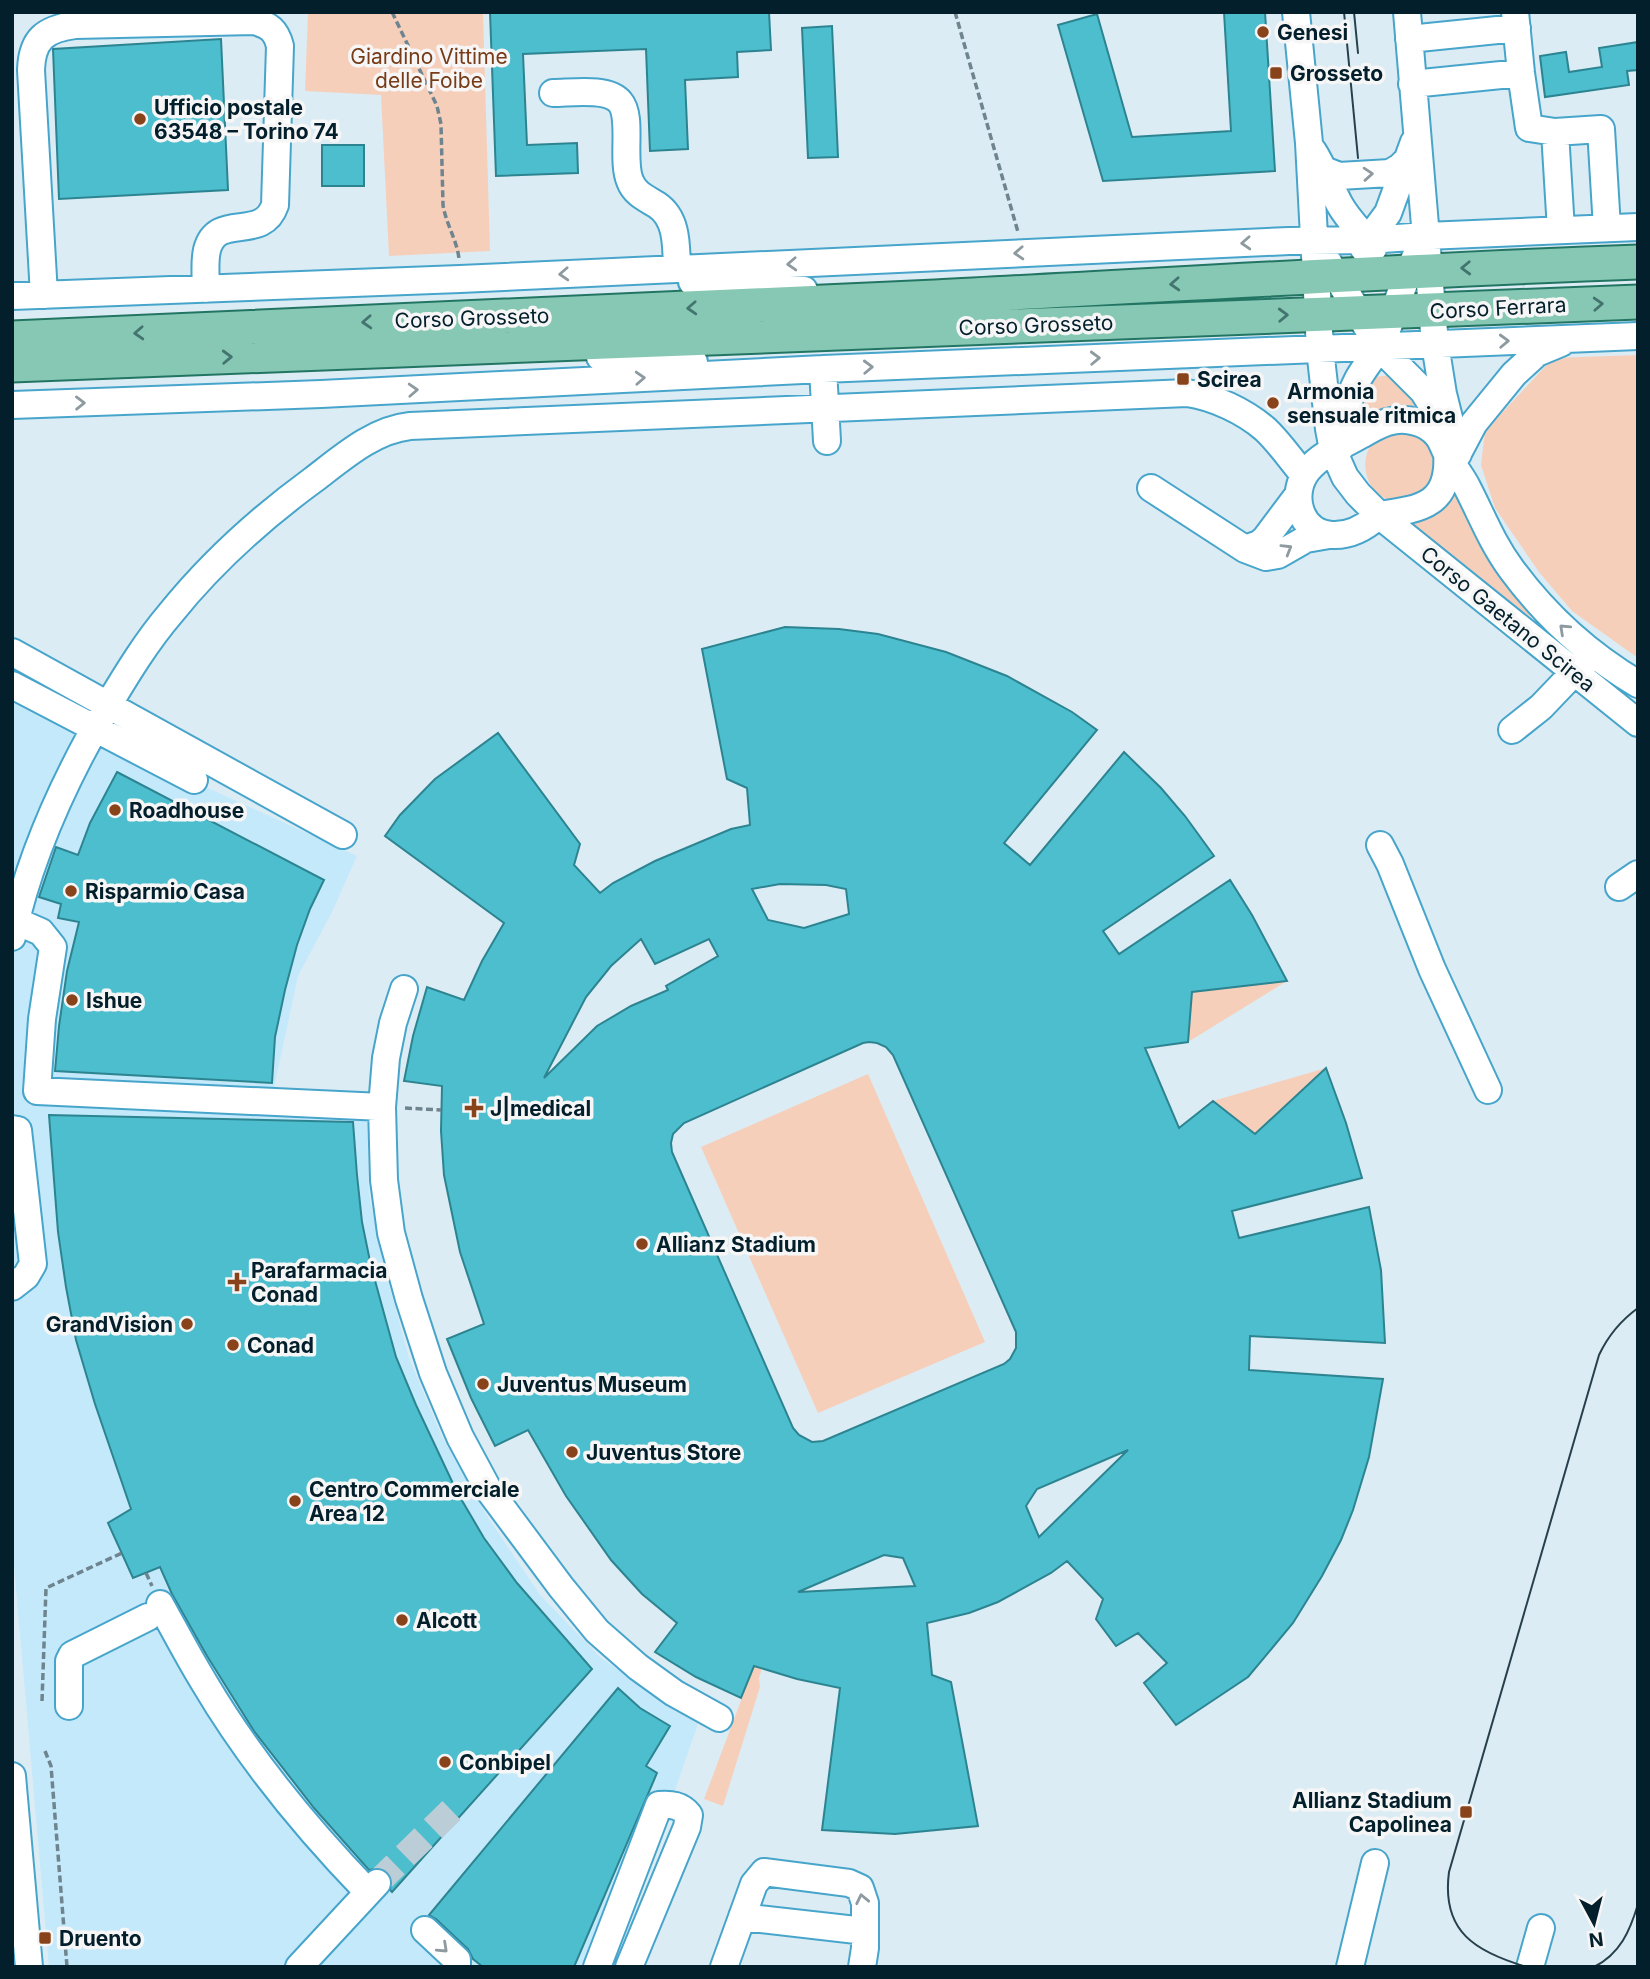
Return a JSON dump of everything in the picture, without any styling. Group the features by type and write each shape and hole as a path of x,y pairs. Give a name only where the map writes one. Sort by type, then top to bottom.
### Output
{"main road":[{"name":"Corso Ferrara","path":"1338,294 1409,291 1638,262"},
{"name":"Corso Ferrara","path":"1409,291 1638,302"},
{"name":"Corso Grosseto","path":"12,338 931,297 1338,294"},
{"name":"Corso Grosseto","path":"12,365 504,347 1338,294"}],"street":[{"path":"1296,12 1309,143 1314,240"},
{"path":"1245,549 1265,539 1317,462 1339,455 1350,398 1409,291 1426,236 1412,146 1412,84 1407,12"},
{"path":"1409,39 1516,20 1529,128 1555,132 1601,129 1607,228"},
{"path":"44,295 31,70 33,53 39,38 56,29 75,25 254,21 273,29 280,46 275,205 268,218 260,224 227,229 216,235 206,259 206,289"},
{"path":"1412,84 1521,73"},
{"path":"553,93 606,94 620,102 625,115 626,167 630,181 638,192 660,207 669,217 674,229 677,269"},
{"path":"1555,132 1561,230"},
{"path":"1309,143 1340,205 1354,227 1368,240 1409,291 1436,344"},
{"path":"1324,170 1339,176 1390,173 1400,167 1412,146"},
{"path":"1338,294 1368,240 1388,212 1412,146"},
{"path":"1368,240 1638,227"},
{"name":"Corso Grosseto","path":"12,296 460,279 1314,240 1368,240"},
{"name":"Corso Gaetano Scirea","path":"1314,240 1338,294 1379,347 1428,398 1445,428"},
{"name":"Corso Grosseto","path":"617,272 667,280 786,290 838,290 931,297"},
{"name":"Corso Gaetano Scirea","path":"1338,294 1320,349 1329,429 1357,495 1638,723"},
{"name":"Corso Grosseto","path":"12,304 44,295"},
{"name":"Corso Ferrara","path":"1379,347 1638,336"},
{"path":"1151,488 1255,554 1272,557 1306,540 1346,534 1364,527 1379,515 1418,508 1430,502 1444,485 1478,417 1530,358 1553,346 1586,338"},
{"name":"Corso Gaetano Scirea","path":"1436,344 1454,466"},
{"name":"Corso Grosseto","path":"504,347 571,356 647,358 766,372"},
{"name":"Corso Grosseto","path":"12,405 154,401 321,404 766,372 1379,347"},
{"path":"823,369 827,441"},
{"path":"382,1107 37,1091 42,1019 54,947 41,932 14,929 19,883 34,857 64,784 94,727 159,627 205,574 261,521 355,450 389,429 423,425 1166,393 1194,394 1221,402 1270,434 1301,485 1298,506 1304,519 1315,529 1329,535"},
{"name":"Corso Gaetano Scirea","path":"1443,394 1445,428 1454,466"},
{"name":"Corso Gaetano Scirea","path":"1339,455 1386,422 1408,420 1428,427 1444,445 1482,521 1513,571 1557,623 1610,667 1638,684"},
{"path":"12,652 342,835"},
{"path":"1511,730 1541,707 1593,653"},
{"path":"12,685 194,780"},
{"path":"1380,845 1432,969 1488,1090"},
{"path":"1638,874 1619,887 1638,881"},
{"path":"404,989 386,1058 382,1107 384,1180 391,1233 409,1298 433,1373 460,1437 488,1489 546,1568 597,1630 638,1667 674,1693 719,1718"},
{"path":"12,1129 18,1130 33,1264 26,1276 12,1287"},
{"path":"69,1706 69,1661 72,1654 154,1611 261,1768 324,1846 372,1887 299,1967"},
{"path":"12,1776 29,1967"},
{"path":"597,1967 659,1805 670,1804 684,1809 689,1815 687,1827 629,1967"},
{"path":"1350,1967 1375,1863"},
{"path":"732,1966 742,1917 754,1884 764,1872 849,1882 860,1888 865,1902 862,1967"},
{"path":"742,1917 865,1931"},
{"path":"1530,1967 1541,1928"},
{"path":"425,1930 457,1960 457,1967"}],"path":[{"path":"392,12 439,114 443,205 458,253 460,279"},
{"path":"955,12 1023,253"},
{"path":"382,1107 441,1110"},
{"path":"41,1701 46,1588 122,1553"},
{"path":"45,1751 51,1766 67,1967"}],"shaded area":[{"path":"12,703 35,709 357,856 332,912 298,976 269,1111 367,1117 369,1195 388,1281 409,1358 442,1437 489,1519 540,1595 601,1658 698,1724 613,1967 49,1967 12,1542"}],"green space":[{"name":"Giardino Vittime delle Foibe","path":"308,12 483,12 490,251 389,256 381,95 305,91"},
{"path":"1638,355 1638,658 1572,611 1539,572 1495,508 1481,465 1485,431 1553,358"},
{"path":"1398,374 1426,410 1389,408 1353,414 1368,378"},
{"path":"1403,430 1428,440 1438,464 1425,494 1391,500 1379,495 1373,488 1368,480 1365,462 1377,439"},
{"path":"1456,482 1536,613 1530,617 1406,519"},
{"path":"1263,935 1287,981 1188,1042 1191,992 1157,995"},
{"path":"1326,1068 1345,1117 1224,1155 1254,1134 1213,1101"},
{"path":"868,1074 985,1342 818,1413 701,1147"},
{"path":"754,1666 762,1668 760,1687 723,1806 704,1799"}],"building":[{"path":"490,12 769,12 771,50 737,52 738,77 685,80 688,149 650,151 646,49 523,54 527,145 577,143 578,173 496,176"},
{"path":"1224,12 1265,12 1275,171 1103,181 1058,25 1097,14 1132,137 1231,131"},
{"path":"832,26 838,157 808,158 802,28"},
{"name":"Ufficio postale 63548 – Torino 74","path":"221,39 228,190 59,199 53,49"},
{"path":"1638,42 1638,70 1627,71 1629,85 1545,97 1540,56 1566,52 1569,72 1602,67 1599,48"},
{"path":"322,145 364,145 364,186 322,186"},
{"path":"785,627 878,634 946,652 1007,676 1072,712 1097,730 1004,843 1030,865 1124,752 1161,788 1214,856 1103,931 1119,954 1230,880 1287,981 1192,992 1188,1042 1145,1048 1179,1128 1213,1101 1255,1134 1326,1068 1362,1178 1232,1211 1239,1238 1369,1207 1381,1270 1385,1343 1250,1336 1249,1370 1383,1379 1369,1457 1353,1510 1322,1576 1293,1623 1248,1677 1176,1725 1144,1683 1167,1663 1138,1633 1116,1646 1096,1619 1103,1599 1067,1561 1051,1573 998,1602 969,1613 927,1623 932,1675 951,1682 978,1826 895,1834 822,1830 840,1688 754,1666 741,1698 696,1677 655,1652 677,1623 642,1594 611,1560 566,1496 528,1430 495,1446 471,1398 447,1339 484,1324 460,1252 444,1175 442,1086 404,1081 427,987 464,1000 504,923 385,836 400,815 435,779 498,733 580,844 574,865 600,893 613,883 655,861 731,829 750,825 747,788 727,779 702,649","holes":["780,884 826,885 846,889 849,914 804,928 768,920 752,889","641,939 655,964 709,939 718,956 666,986 668,990 631,1006 597,1026 544,1078 586,997 611,966","863,1043 877,1043 886,1047 893,1055 1016,1332 1016,1348 1004,1364 823,1441 812,1442 793,1428 672,1152 671,1143 673,1134 684,1123","1128,1450 1039,1537 1026,1506 1037,1489","884,1555 903,1558 915,1586 798,1592"]},
{"path":"117,772 324,880 297,945 285,990 275,1037 272,1083 55,1071 67,971 79,922 58,918 61,904 39,897 56,847 78,855 90,823"},
{"name":"Centro Commerciale Area 12","path":"49,1115 353,1122 362,1222 371,1266 396,1357 416,1405 457,1492 484,1538 517,1583 592,1669 392,1892 392,1879 388,1872 380,1868 369,1870 314,1808 254,1731 207,1656 160,1567 133,1578 108,1523 131,1509 76,1340 58,1232"},
{"path":"618,1688 640,1708 670,1726 646,1766 657,1773 574,1967 483,1967 473,1959 468,1949 429,1915"}],"tunnel":[{"path":"377,1883 455,1807"}],"tram line":[{"path":"1344,12 1358,158"},
{"path":"1354,12 1358,53"},
{"path":"1527,1967 1492,1954 1466,1936 1451,1910 1448,1893 1449,1872 1599,1355 1615,1329 1638,1308"},
{"path":"1594,1967 1611,1955 1623,1941 1638,1904"}],"place":[{"name":"Genesi","path":"1263,32"},
{"name":"Grosseto","path":"1276,73"},
{"name":"Ufficio postale 63548 – Torino 74","path":"140,119"},
{"name":"Scirea","path":"1183,379"},
{"name":"Armonia sensuale ritmica","path":"1273,403"},
{"name":"Roadhouse","path":"115,810"},
{"name":"Risparmio Casa","path":"71,891"},
{"name":"Ishue","path":"72,1000"},
{"name":"J|medical","path":"474,1108"},
{"name":"Allianz Stadium","path":"642,1244"},
{"name":"Parafarmacia Conad","path":"237,1282"},
{"name":"GrandVision","path":"187,1324"},
{"name":"Conad","path":"233,1345"},
{"name":"Juventus Museum","path":"483,1384"},
{"name":"Juventus Store","path":"572,1452"},
{"name":"Centro Commerciale Area 12","path":"295,1501"},
{"name":"Alcott","path":"402,1620"},
{"name":"Conbipel","path":"445,1762"},
{"name":"Allianz Stadium Capolinea","path":"1466,1812"},
{"name":"Druento","path":"45,1938"}]}
